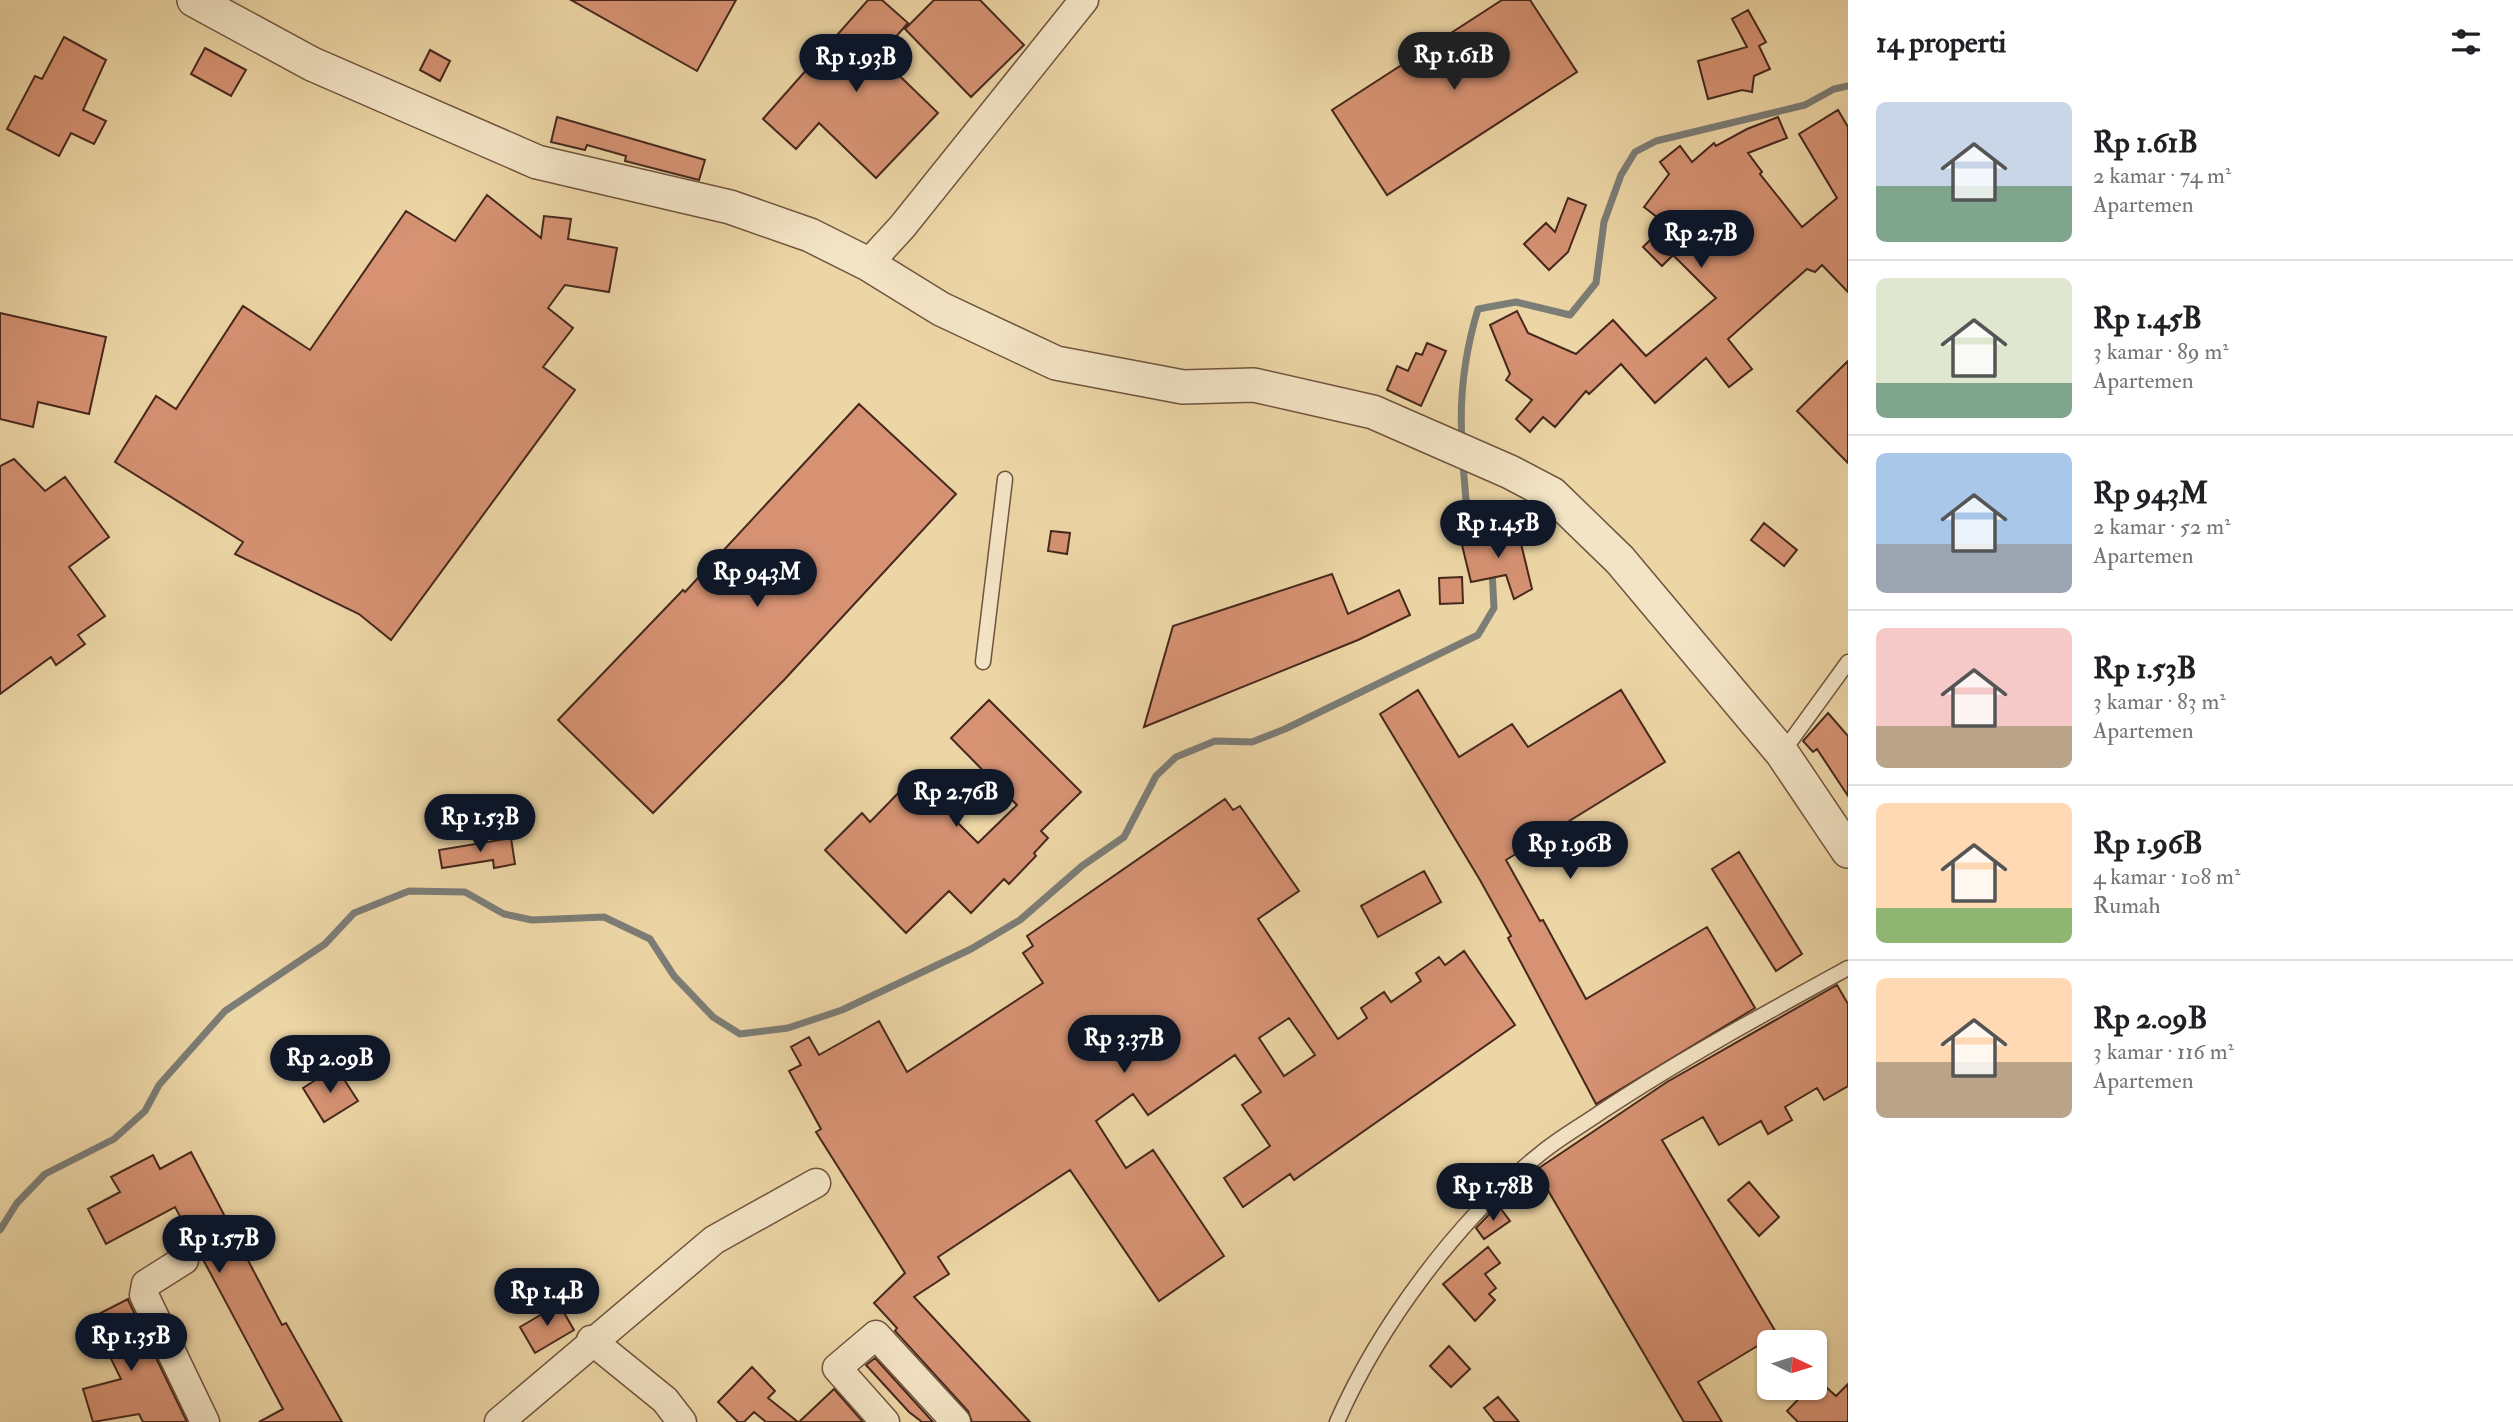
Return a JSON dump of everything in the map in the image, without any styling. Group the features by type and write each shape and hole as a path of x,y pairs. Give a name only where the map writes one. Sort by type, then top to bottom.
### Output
{"street":[{"path":"194,0 312,64 537,162 730,207 810,234 868,264 941,309 1056,363 1183,387 1254,385 1373,412 1510,472 1552,494 1588,527 1686,636 1782,753 1848,851"},
{"path":"868,264 902,228 1084,0"},
{"path":"499,1422 592,1340 714,1240 816,1183"},
{"path":"184,1261 146,1284 144,1295 205,1422"},
{"path":"885,1422 838,1368 876,1335 956,1422"},
{"path":"592,1340 665,1400 682,1422"}],"lane":[{"path":"983,662 1005,479"},
{"path":"1782,753 1848,662"},
{"path":"1337,1422 1354,1384 1386,1333 1447,1248 1485,1202 1541,1153 1678,1062 1848,968"}],"building":[{"path":"571,0 736,0 697,71"},
{"path":"868,0 882,0 908,23 879,56 938,113 876,178 819,123 796,149 763,119"},
{"path":"934,0 980,0 1024,45 971,97 905,29"},
{"path":"1502,0 1530,0 1577,72 1387,195 1332,110"},
{"path":"1748,10 1766,42 1759,46 1770,69 1754,76 1752,92 1742,90 1708,99 1698,61 1747,47 1732,19"},
{"path":"64,37 106,60 83,110 106,121 94,144 71,133 59,156 7,129 35,76 42,79"},
{"path":"205,48 246,70 231,96 191,74"},
{"path":"430,50 450,61 440,81 420,70"},
{"path":"1838,110 1848,127 1848,292 1822,265 1815,272 1807,269 1728,339 1752,369 1729,387 1706,358 1655,403 1621,364 1589,394 1586,391 1555,427 1543,417 1530,432 1516,419 1532,400 1506,380 1510,374 1490,325 1517,311 1528,333 1576,354 1613,320 1646,356 1716,298 1673,255 1662,266 1643,247 1661,229 1657,226 1662,221 1644,207 1669,174 1660,162 1680,146 1692,162 1714,143 1716,146 1747,129 1778,117 1787,138 1748,153 1762,172 1760,174 1802,227 1837,198 1799,134"},
{"path":"557,117 705,160 699,180 625,161 626,156 587,145 585,150 551,142"},
{"path":"487,195 541,238 544,216 571,219 568,239 617,248 609,292 565,285 548,308 573,328 543,367 575,390 391,640 359,614 235,554 243,542 115,462 156,396 176,409 243,306 310,350 406,211 455,241"},
{"path":"1568,198 1586,205 1568,252 1549,270 1524,244 1546,223 1555,232"},
{"path":"0,313 106,337 89,414 38,402 33,427 0,419"},
{"path":"1427,343 1446,351 1421,406 1387,390 1397,366 1408,371 1416,353 1422,355"},
{"path":"1848,361 1848,463 1797,411"},
{"path":"859,404 956,494 784,680 653,813 558,720 683,590 685,592"},
{"path":"14,459 45,491 65,477 109,537 69,567 105,616 78,635 85,644 56,665 51,657 0,694 0,466"},
{"path":"1764,523 1797,550 1784,566 1751,540"},
{"path":"1517,527 1532,589 1514,599 1506,575 1471,582 1461,541"},
{"path":"1051,531 1070,533 1067,554 1048,551"},
{"path":"1332,574 1348,614 1399,590 1410,615 1358,640 1144,727 1173,626"},
{"path":"1462,577 1463,603 1440,604 1439,578"},
{"path":"1418,690 1459,757 1512,724 1528,747 1621,690 1665,762 1506,860 1540,921 1543,920 1586,999 1707,927 1755,1008 1596,1104 1480,880 1380,714"},
{"path":"989,700 1081,792 1041,831 1048,838 1034,853 1036,856 1009,884 1004,879 971,913 949,891 906,933 825,850 862,813 870,822 913,778 978,843 1017,805 951,738"},
{"path":"1828,713 1848,736 1848,796 1817,749 1813,752 1803,741"},
{"path":"1225,799 1233,810 1240,806 1299,891 1258,919 1338,1039 1367,1018 1361,1008 1384,992 1391,1002 1421,981 1416,973 1439,957 1445,965 1464,951 1515,1025 1294,1180 1290,1174 1243,1207 1224,1178 1270,1146 1242,1105 1261,1092 1235,1055 1148,1115 1133,1094 1096,1121 1126,1168 1153,1150 1224,1256 1159,1301 1070,1170 938,1257 949,1274 914,1297 1030,1422 972,1422 968,1411 895,1331 897,1328 874,1303 905,1273 816,1132 821,1129 789,1071 801,1065 791,1047 809,1037 819,1055 879,1021 907,1072 1043,983 1023,953 1033,946 1027,936","holes":["1289,1018 1315,1055 1284,1076 1259,1038"]},
{"path":"511,838 515,864 494,868 493,860 442,868 439,850"},
{"path":"1739,852 1802,954 1776,971 1712,869"},
{"path":"1424,871 1441,902 1378,937 1361,906"},
{"path":"1837,985 1848,1004 1848,1086 1824,1100 1817,1088 1785,1107 1792,1120 1768,1134 1761,1121 1719,1145 1703,1117 1662,1140 1775,1330 1757,1330 1757,1346 1698,1382 1722,1422 1684,1422 1536,1170 1667,1082"},
{"path":"336,1067 358,1101 324,1122 303,1088"},
{"path":"191,1152 282,1325 286,1323 342,1422 259,1422 283,1409 175,1207 106,1244 88,1209 120,1192 111,1177 153,1155 160,1169"},
{"path":"1749,1182 1779,1217 1759,1236 1728,1200"},
{"path":"1498,1205 1510,1221 1484,1239 1476,1228"},
{"path":"1488,1247 1500,1263 1485,1274 1496,1288 1489,1294 1495,1300 1475,1321 1443,1284"},
{"path":"128,1299 187,1422 143,1422 139,1414 93,1422 83,1389 121,1379 91,1318"},
{"path":"559,1304 574,1330 535,1353 520,1327"},
{"path":"1449,1346 1470,1369 1451,1387 1430,1366"},
{"path":"875,1358 933,1422 922,1422 909,1412 866,1365"},
{"path":"752,1367 775,1391 768,1398 798,1422 766,1422 754,1412 744,1422 738,1422 718,1402"},
{"path":"1848,1384 1848,1422 1798,1422 1787,1411 1798,1400 1827,1400 1827,1388 1836,1396"},
{"path":"834,1389 863,1422 799,1422"},
{"path":"1498,1397 1519,1422 1495,1422 1484,1408"}],"waterway":[{"path":"1462,441 1464,374 1478,309 1516,302 1570,315 1596,283 1604,222 1621,175 1635,152 1656,141 1805,105 1834,89 1848,86"},
{"path":"1463,464 1466,500 1480,522 1486,545"},
{"path":"0,1230 17,1203 45,1174 114,1139 145,1111 159,1085 225,1011 325,944 354,913 409,891 465,892 504,914 532,920 604,917 650,939 674,976 713,1017 740,1034 788,1028 842,1010 971,949 1020,920 1082,866 1124,837 1156,776 1176,757 1215,741 1252,742 1285,729 1478,635 1494,608 1492,570"}]}
